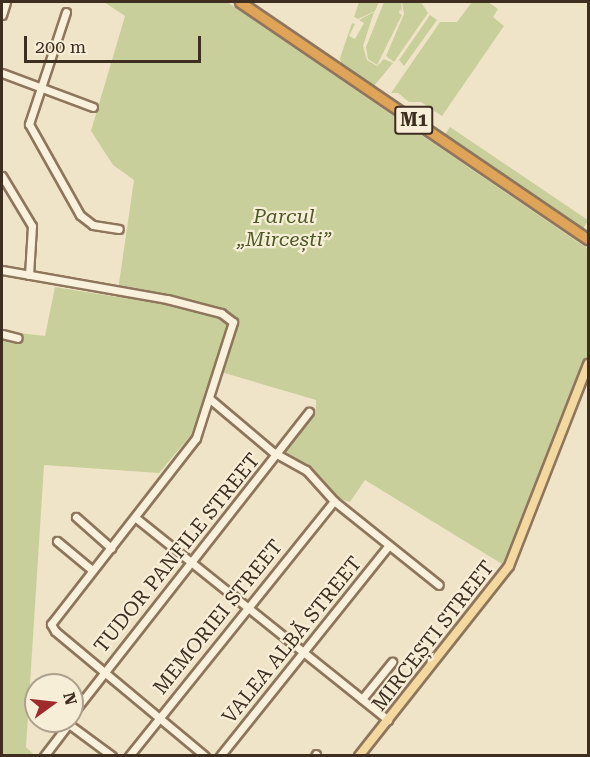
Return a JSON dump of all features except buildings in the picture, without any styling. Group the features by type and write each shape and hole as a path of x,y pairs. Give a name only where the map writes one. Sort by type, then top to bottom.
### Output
{"highway":[{"name":"M1","path":"240,2 588,239"}],"main road":[{"name":"MIRCEȘTI STREET","path":"359,756 509,566 588,364"}],"street":[{"path":"2,15 6,2"},
{"path":"66,12 39,87 29,124 80,215 93,225 119,229"},
{"path":"2,74 93,106"},
{"path":"2,176 32,226 29,275"},
{"path":"2,270 167,299 222,313 233,322 196,438 136,518 51,624 55,632 205,756"},
{"path":"2,334 18,338"},
{"path":"210,399 278,453 306,470 334,501 439,585"},
{"name":"TUDOR PANFILE STREET","path":"84,698 309,412"},
{"name":"MEMORIEI STREET","path":"131,755 159,717 334,501"},
{"path":"75,517 111,548"},
{"path":"136,518 388,720"},
{"path":"57,541 92,570"},
{"name":"VALEA ALBĂ STREET","path":"220,756 389,545"},
{"path":"362,699 392,662"},
{"path":"44,756 62,733"},
{"path":"83,733 112,756"}],"green space":[{"name":"Parcul „Mircești”","path":"104,2 227,2 588,249 588,356 514,550 502,564 365,480 350,502 334,497 283,452 316,409 316,400 214,370 191,435 159,473 44,465 31,673 24,673 24,733 27,733 26,747 34,755 2,756 2,331 45,336 55,287 117,297 134,180 113,165 91,131 125,16"},
{"path":"359,2 379,2 375,11 358,19 354,17"},
{"path":"384,2 401,2 402,12 400,9 399,13 402,15 377,65 368,59 366,47"},
{"path":"402,2 421,2 428,13 394,62 386,56 404,14"},
{"path":"472,2 488,2 498,9 493,17 504,26 442,116 421,102 409,102 398,93 391,93 440,22 457,22"},
{"path":"374,12 363,46 367,60 377,66 384,59 393,63 374,86 341,63 340,58 352,23 355,24 349,36 355,39 364,23 359,20"},
{"path":"430,15 437,20 404,66 399,60"},
{"path":"450,127 588,220 582,230 444,136"}]}
